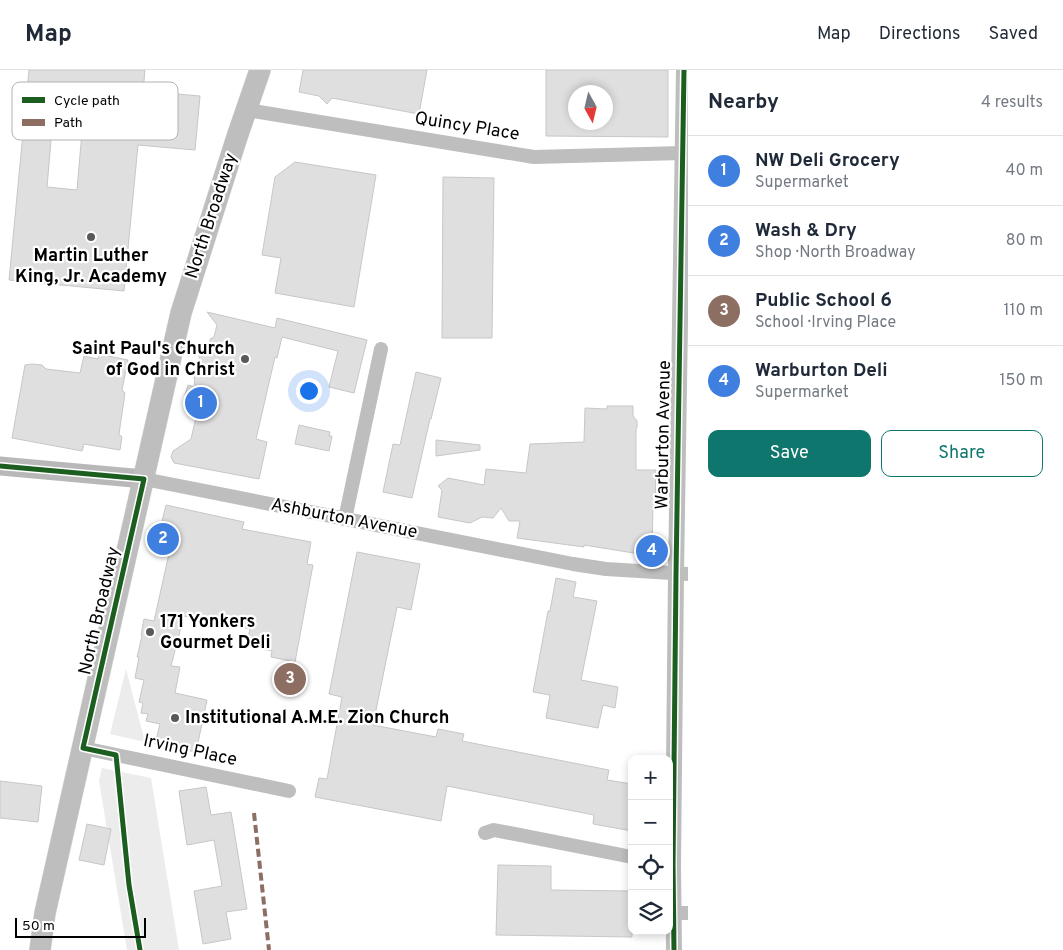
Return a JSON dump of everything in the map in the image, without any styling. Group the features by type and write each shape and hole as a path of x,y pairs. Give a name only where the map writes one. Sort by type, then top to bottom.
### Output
{"main road":[{"name":"North Broadway","path":"40,950 45,913 181,313 260,70"},
{"name":"Ashburton Avenue","path":"0,466 144,480"}],"street":[{"name":"Warburton Avenue","path":"672,845 682,574 682,153 684,70"},
{"name":"Quincy Place","path":"247,110 534,157 682,153"},
{"path":"345,519 381,349"},
{"name":"Ashburton Avenue","path":"144,480 573,564 606,569 682,574"},
{"name":"Irving Place","path":"83,748 289,791"},
{"path":"485,833 494,830 628,856"},
{"name":"Warburton Avenue","path":"673,875 681,913 674,950"}],"shaded area":[{"path":"126,669 145,742 110,734"},
{"path":"102,768 151,778 179,950 127,950 99,781"}],"building":[{"path":"29,70 145,70 144,82 28,82"},
{"path":"303,70 427,70 419,114 332,98 327,104 319,96 299,92"},
{"path":"546,70 668,70 668,137 546,136"},
{"path":"178,94 200,96 195,150 138,145 124,291 9,280 22,140 51,140 47,187 77,190 81,140 178,140"},
{"path":"295,162 376,175 354,307 275,293 281,258 262,255 275,177"},
{"path":"443,177 494,178 492,338 442,338"},
{"path":"207,312 275,328 277,318 367,340 354,393 329,387 338,351 282,337 277,358 275,357 256,439 267,442 259,479 174,463 171,457 173,451 191,439 197,413 185,395 188,385 195,387 194,375 197,373 200,364 199,355 210,339 214,337 217,325"},
{"path":"99,354 128,360 122,390 125,393 119,434 122,437 120,450 84,444 82,451 12,438 25,365 42,365 46,369 80,373 84,356 98,359"},
{"path":"416,372 441,378 412,498 383,492 393,444 400,445"},
{"path":"607,406 633,406 633,416 637,421 636,470 656,470 652,556 584,545 584,547 517,538 520,521 509,521 501,508 493,518 482,517 470,523 438,517 442,490 438,486 448,478 484,485 486,469 526,473 530,444 584,442 585,408 607,409"},
{"path":"299,425 330,432 329,436 332,436 329,451 295,444"},
{"path":"436,440 480,445 480,450 436,456"},
{"path":"166,505 244,522 242,529 311,542 307,564 313,565 295,662 271,657 272,651 246,646 250,629 207,619 207,621 184,616 171,666 180,667 175,693 207,700 196,752 155,744 160,724 146,721 148,714 141,713 143,703 139,702 144,680 135,678 144,619 154,621 170,549 156,546"},
{"path":"357,552 420,564 411,610 397,607 373,725 436,737 438,729 464,734 462,741 609,770 607,780 628,783 628,830 593,824 594,815 447,786 441,821 315,797 319,778 327,779 342,697 329,694"},
{"path":"556,578 576,582 573,597 597,601 581,680 618,687 615,708 603,705 598,728 546,718 550,695 533,692"},
{"path":"0,781 42,786 38,822 0,818"},
{"path":"206,787 211,815 231,812 247,909 226,912 231,939 203,944 194,891 222,886 214,840 187,845 179,791"},
{"path":"87,824 111,829 104,865 79,860"},
{"path":"498,865 551,866 551,890 628,891 628,935 632,935 632,937 496,935"}],"marked path":[{"path":"254,813 269,950"}],"cycle path":[{"path":"674,950 676,574 684,70"},
{"path":"0,466 144,479 83,748 116,755 129,885 140,950"}],"place":[{"name":"Martin Luther King, Jr. Academy","path":"91,237"},
{"name":"Saint Paul's Church of God in Christ","path":"245,359"},
{"name":"NW Deli Grocery","path":"201,403"},
{"name":"Wash & Dry","path":"163,539"},
{"name":"Warburton Deli","path":"652,551"},
{"name":"171 Yonkers Gourmet Deli","path":"150,632"},
{"name":"Public School 6","path":"290,679"},
{"name":"Institutional A.M.E. Zion Church","path":"175,718"}]}
